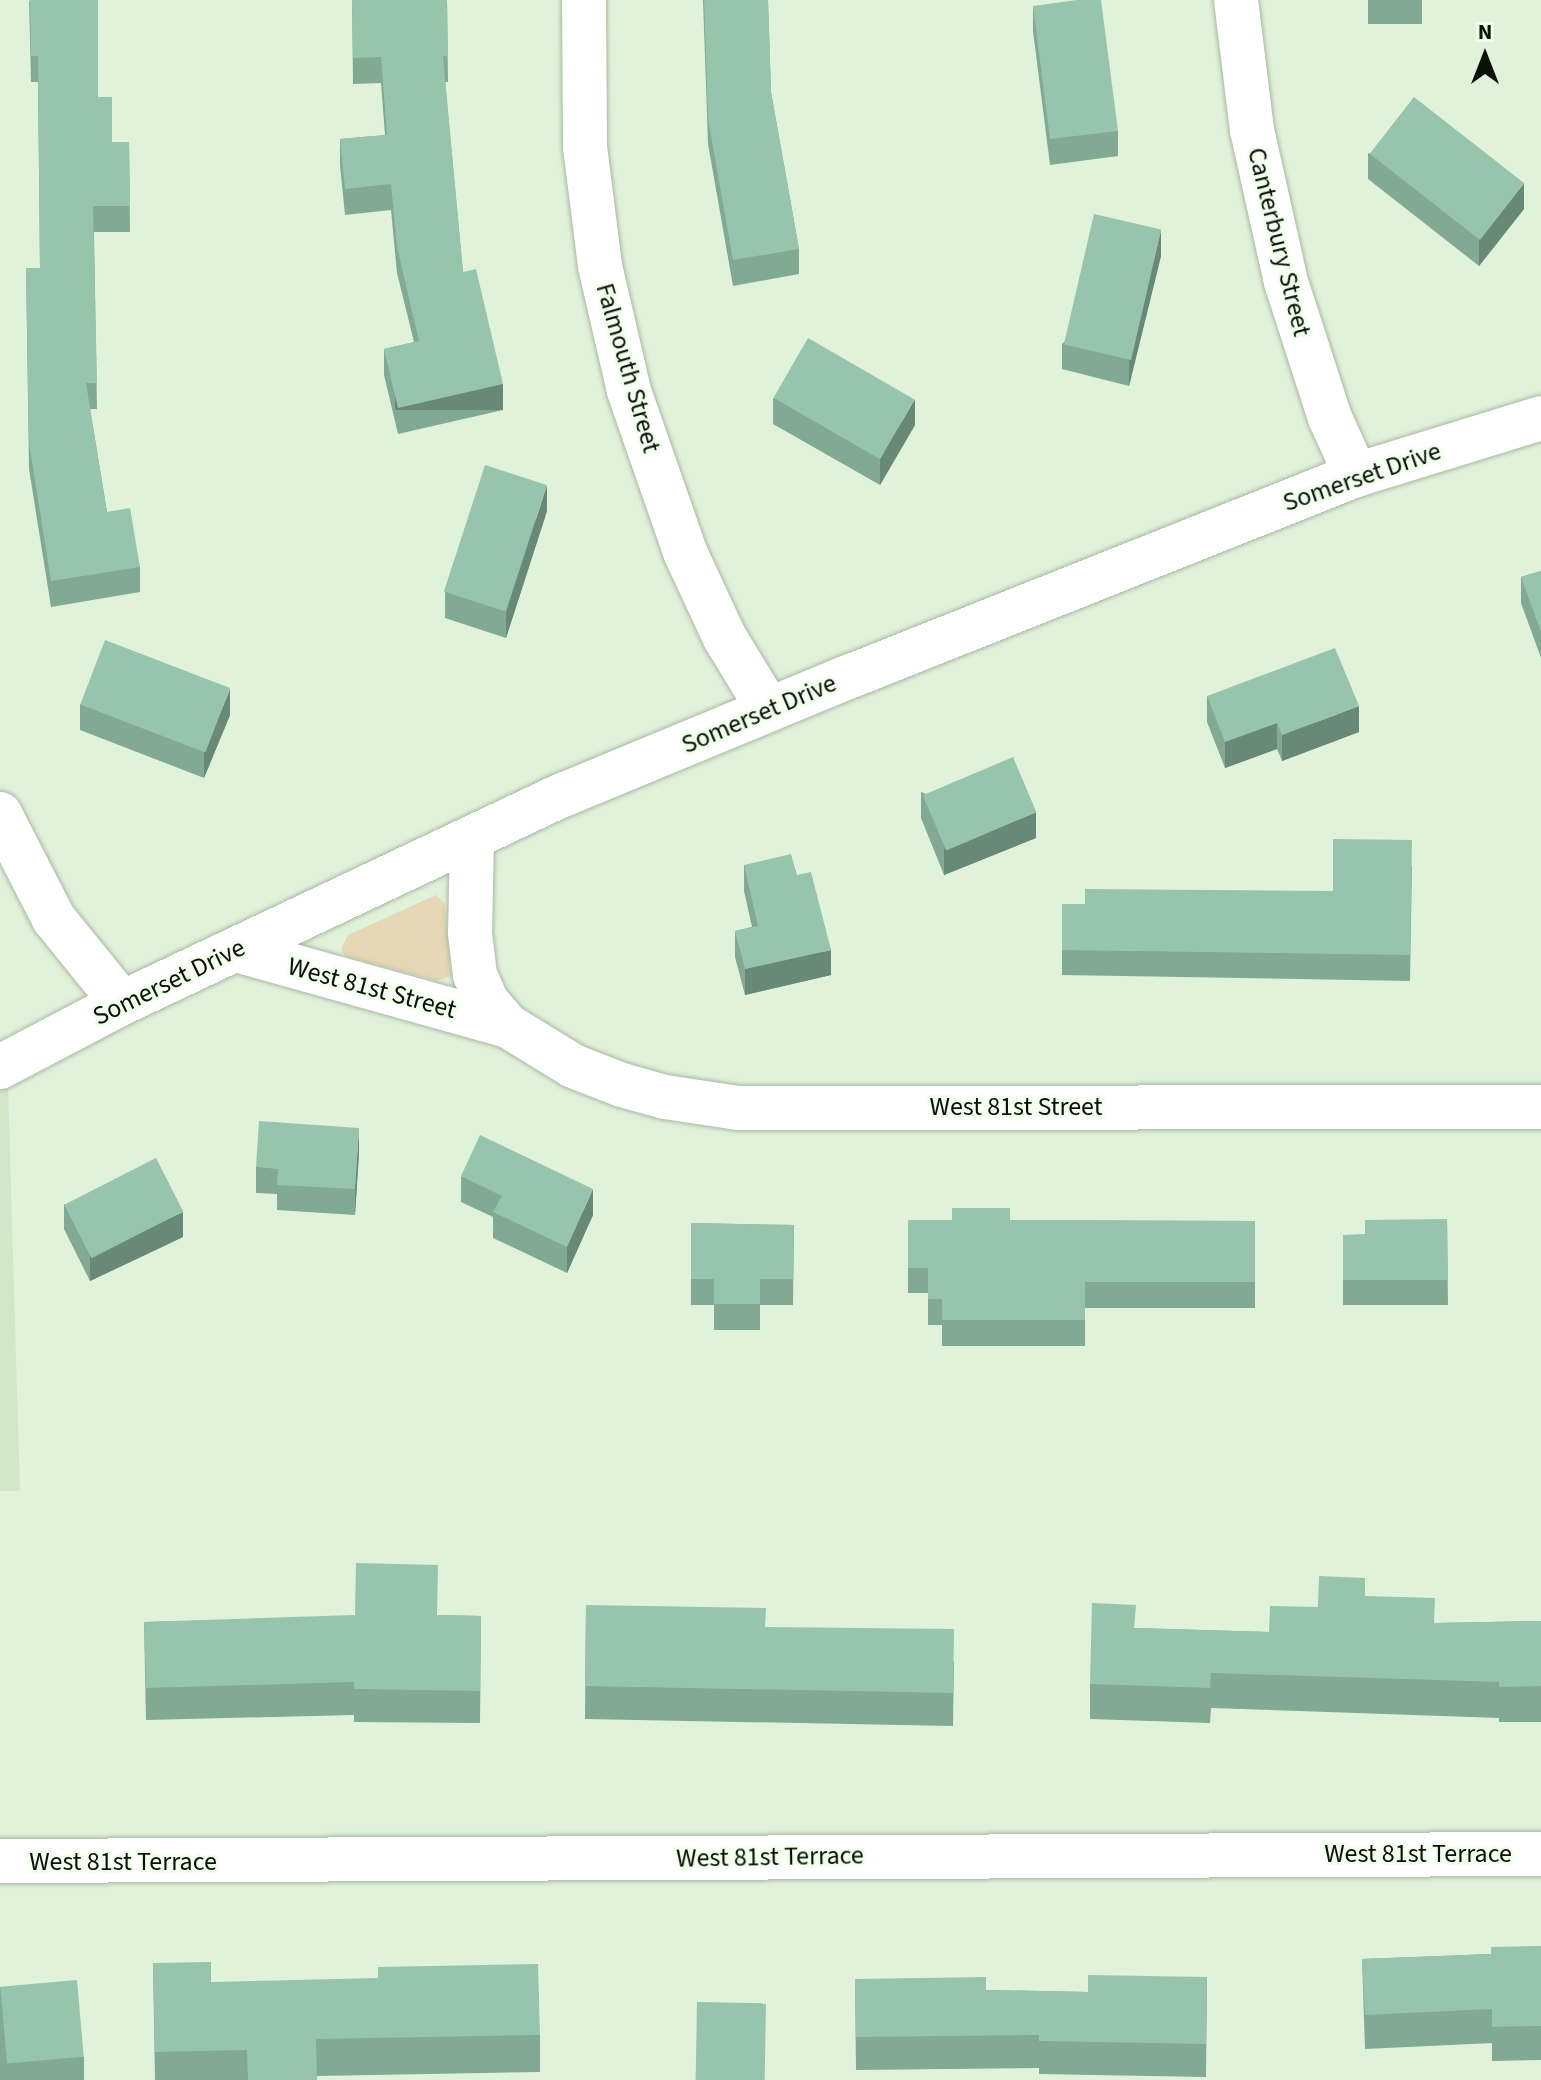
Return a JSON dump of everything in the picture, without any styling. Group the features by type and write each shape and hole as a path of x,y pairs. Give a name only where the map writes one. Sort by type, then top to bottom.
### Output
{"street":[{"name":"Falmouth Street","path":"584,0 585,147 600,266 629,391 685,552 725,638 769,710"},
{"name":"Canterbury Street","path":"1236,0 1252,130 1286,282 1330,418 1356,475"},
{"name":"Somerset Drive","path":"0,1067 122,1003 563,795 1356,475 1541,418"},
{"path":"0,814 54,919 122,1003"},
{"name":"West 81st Street","path":"472,840 470,933 475,975 487,1002 508,1026"},
{"name":"West 81st Street","path":"236,950 508,1026 573,1066 622,1085 665,1097 738,1108 1541,1107"},
{"name":"West 81st Terrace","path":"0,1861 1541,1854"}],"shaded area":[{"path":"436,895 445,904 451,976 437,981 345,956 341,949 348,935"},
{"path":"8,1086 20,1491 0,1491 0,1091"}],"building":[{"path":"30,0 98,0 98,97 112,97 112,142 129,142 130,206 93,206 97,383 86,383 107,512 130,508 140,567 51,581 29,443 26,268 40,268 38,56 31,56"},
{"path":"352,0 447,0 448,56 443,56 463,272 476,269 503,384 398,408 384,349 419,341 397,247 391,184 345,189 340,139 387,135 381,57 353,58"},
{"path":"704,0 768,0 771,92 799,249 733,260 708,119"},
{"path":"1101,0 1118,131 1050,139 1033,6"},
{"path":"1414,97 1524,183 1480,240 1370,154"},
{"path":"1094,214 1161,230 1131,360 1064,345"},
{"path":"808,338 915,400 880,459 774,398"},
{"path":"485,465 547,485 506,612 444,591"},
{"path":"1541,571 1541,632 1521,577"},
{"path":"105,640 230,688 205,752 80,704"},
{"path":"1335,648 1359,706 1282,735 1277,723 1225,742 1207,696"},
{"path":"1013,757 1036,812 946,851 923,795"},
{"path":"1333,839 1412,840 1410,955 1062,950 1062,904 1085,904 1085,889 1333,891"},
{"path":"791,854 797,875 811,872 831,950 745,969 735,931 758,926 744,865"},
{"path":"259,1121 359,1128 355,1189 277,1185 278,1169 256,1167"},
{"path":"480,1135 593,1189 567,1247 493,1212 502,1196 461,1176"},
{"path":"156,1158 183,1211 91,1258 64,1205"},
{"path":"952,1208 1010,1208 1010,1220 1255,1221 1255,1282 1085,1282 1085,1320 942,1320 942,1299 928,1299 928,1268 908,1268 908,1220 952,1220"},
{"path":"1447,1219 1448,1280 1343,1280 1343,1235 1365,1234 1365,1220"},
{"path":"691,1223 794,1225 793,1279 760,1279 760,1304 714,1304 714,1279 691,1279"},
{"path":"356,1563 438,1565 437,1615 481,1616 480,1691 354,1689 354,1682 146,1688 144,1622 355,1615"},
{"path":"1319,1576 1365,1578 1365,1596 1435,1598 1434,1623 1541,1621 1541,1686 1499,1687 1499,1682 1211,1673 1210,1688 1090,1684 1092,1603 1136,1605 1134,1628 1269,1632 1270,1606 1318,1607"},
{"path":"586,1605 766,1608 765,1627 954,1629 953,1693 585,1686"},
{"path":"1541,1946 1541,2026 1492,2027 1492,2009 1365,2015 1362,1959 1491,1954 1491,1947"},
{"path":"211,1962 211,1982 378,1978 378,1967 538,1964 540,2035 316,2039 317,2080 248,2080 247,2050 155,2052 153,1963"},
{"path":"1088,1975 1207,1977 1206,2044 1039,2041 1039,2035 856,2037 855,1979 986,1977 986,1990 1088,1992"},
{"path":"77,1980 84,2057 7,2063 0,1987"},
{"path":"697,2002 766,2003 765,2080 696,2080"}]}
